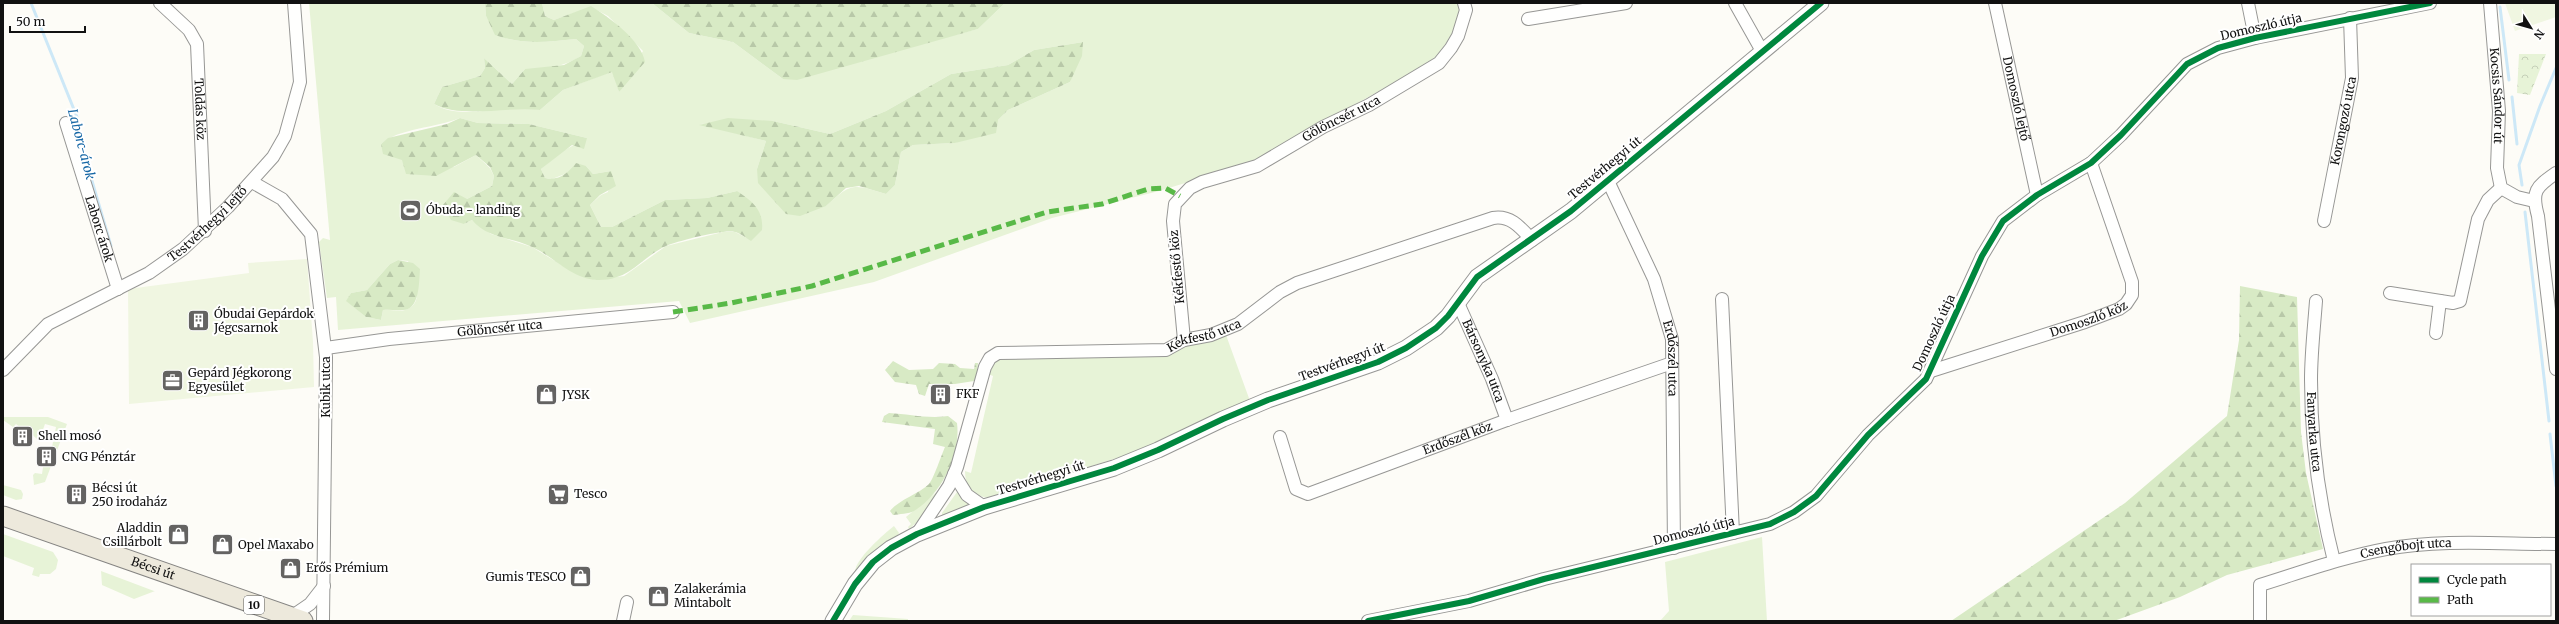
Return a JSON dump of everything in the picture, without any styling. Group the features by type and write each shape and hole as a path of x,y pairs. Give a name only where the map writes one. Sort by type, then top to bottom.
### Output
{"main road":[{"name":"Bécsi út","path":"3,516 297,619"}],"street":[{"name":"Toldás köz","path":"160,3 189,30 197,44 205,231"},
{"name":"Testvérhegyi lejtő","path":"3,370 48,324 118,289 166,262 205,231 252,182 281,145 294,110 300,74 294,3"},
{"name":"Gölöncsér utca","path":"1180,196 1202,182 1256,166 1323,127 1369,105 1439,63 1458,36 1466,10 1464,3"},
{"path":"1528,19 1626,3"},
{"path":"1735,3 1762,51"},
{"name":"Testvérhegyi út","path":"833,621 854,584 868,567 891,548 918,534 984,507 1114,468 1262,403 1378,362 1436,328 1458,303 1477,277 1502,258 1532,240 1541,230 1566,215 1821,3"},
{"name":"Domoszló lejtő","path":"1994,3 2037,195"},
{"path":"2248,3 2254,38"},
{"name":"Domoszló útja","path":"1368,621 1469,601 1544,579 1776,522 1810,502 1864,439 1923,382 1931,371 1943,339 1993,237 2003,221 2037,195 2091,163 2121,135 2187,64 2218,48 2254,38 2430,3"},
{"name":"Kocsis Sándor út","path":"2490,3 2499,110 2497,168 2501,188"},
{"name":"Korongozó utca","path":"2324,221 2352,78 2350,18"},
{"name":"Laborc árok","path":"66,123 118,289"},
{"name":"Domoszló köz","path":"1931,371 2085,322 2126,304 2132,295 2132,282 2091,163"},
{"path":"2556,173 2541,184 2534,200 2538,216 2556,367"},
{"name":"Erdőszél utca","path":"1608,181 1654,278 1670,327 1672,363 1674,548"},
{"name":"Kubik utca","path":"252,182 282,200 311,234 326,348 323,621"},
{"path":"2390,293 2440,301 2457,302 2462,297 2478,219 2488,200 2501,188 2517,197 2534,200"},
{"name":"Kékfestő köz","path":"1180,196 1175,204 1173,220 1184,340"},
{"name":"Kékfestő utca","path":"918,534 949,486 954,474 985,368 993,356 1002,352 1161,351 1170,349 1184,340 1211,335 1233,326 1280,292 1297,283 1493,218 1504,217 1510,220 1532,240"},
{"path":"1722,299 1733,533"},
{"name":"Fanyarka utca","path":"2316,301 2311,379 2311,413 2317,487 2334,561"},
{"path":"2436,333 2440,301"},
{"name":"Bársonyka utca","path":"1458,303 1475,339 1507,420"},
{"name":"Gölöncsér utca","path":"326,348 389,339 673,312"},
{"name":"Erdőszél köz","path":"1280,437 1296,489 1308,494 1507,420 1672,363"},
{"path":"954,474 962,490 973,501 984,507"},
{"name":"Csengőbojt utca","path":"2260,621 2260,585 2334,561 2386,549 2418,545 2556,544"},
{"path":"297,619 324,586"},
{"path":"623,621 627,602"}],"green space":[{"path":"309,3 485,3 486,16 496,35 516,40 535,42 576,39 584,46 581,56 575,60 554,67 525,69 512,84 484,58 485,68 480,76 442,87 434,104 453,111 475,112 508,108 529,108 540,110 563,90 613,71 619,92 643,51 608,16 591,7 554,20 545,16 542,3 652,3 689,33 733,42 783,79 978,29 1005,3 1462,3 1455,29 1436,59 1251,163 1159,191 1052,218 874,282 690,323 679,301 338,330 336,297 327,298 319,242 323,238 330,240","holes":["1083,42 1070,82 1008,110 998,120 955,143 913,145 901,152 895,185 886,194 866,188 853,187 842,193 826,206 757,169 766,141 700,124 773,121 830,134 886,111 951,74 1008,65 1034,50","460,118 478,123 529,124 587,138 561,152 541,169 545,178 552,179 586,166 593,174 611,171 608,192 601,195 590,205 601,227 612,227 665,200 707,198 737,191 751,240 735,232 723,232 666,246 624,276 595,280 568,269 532,247 491,234 472,220 464,224 467,199 492,186 494,176 490,168 476,155 454,167 381,144 408,131","398,260 408,261 417,288 415,301 412,306 405,310 383,310 381,320 366,317 347,301 351,293 367,290 390,264"]},
{"path":"485,3 542,3 545,16 554,20 591,6 607,16 624,30 638,46 643,54 645,62 619,92 612,72 563,90 540,110 458,111 434,104 442,87 480,76 485,68 484,58 512,84 525,69 564,65 581,56 584,46 576,39 535,42 515,40 495,35 486,16"},
{"path":"652,3 1005,3 978,29 797,80 783,79 733,42 689,33"},
{"path":"2505,3 2556,3 2556,17 2515,31"},
{"path":"1083,42 1082,56 1070,82 1008,110 998,120 996,133 955,143 913,145 901,152 895,185 886,194 859,186 846,188 826,206 800,216 786,214 758,183 757,169 766,141 699,125 728,118 773,121 830,134 886,111 951,74 1008,65 1034,50"},
{"path":"2519,54 2546,54 2530,95 2517,93"},
{"path":"460,118 478,123 529,124 587,138 584,149 572,145 541,169 545,178 550,179 563,175 576,163 586,166 593,174 611,171 616,186 600,195 590,205 601,227 612,227 665,200 707,198 737,191 748,198 756,207 761,217 762,230 751,241 739,233 721,232 672,244 657,251 634,268 618,277 597,280 579,276 540,251 485,231 472,220 464,224 451,220 443,205 454,192 467,199 492,186 494,176 490,167 476,155 436,176 406,174 402,160 383,154 381,144 388,138 447,124"},
{"path":"307,259 313,342 314,387 129,404 128,289 249,273 248,263"},
{"path":"398,260 413,263 420,269 418,294 413,305 409,309 383,310 381,320 366,317 346,301 351,293 367,290 390,264"},
{"path":"2240,286 2297,297 2301,432 2306,473 2323,549 2227,575 2180,597 2114,621 1951,621 2125,503 2227,416 2239,340"},
{"path":"1226,335 1250,401 1159,445 988,498 978,495 968,486 965,471 971,473 993,376 988,374 993,362 998,357 1183,345"},
{"path":"893,361 909,370 933,369 939,363 955,364 960,368 974,369 975,363 978,363 977,374 974,381 955,384 929,384 925,396 919,394 916,385 895,382 885,370"},
{"path":"889,413 926,417 948,416 957,423 956,447 953,460 941,484 924,504 914,511 893,515 890,511 893,507 929,484 945,447 933,444 935,429 882,422 884,416"},
{"path":"3,417 48,417 67,424 45,482 34,485 33,475 35,473 42,474 44,461 49,462 56,427 45,424 40,438 37,439 25,428 23,430 16,424 13,427 3,420"},
{"path":"949,470 951,470 939,495 922,517 909,529 908,527 911,524 906,517 939,490"},
{"path":"3,485 21,490 23,494 22,499 16,500 3,495"},
{"path":"957,492 973,506 942,516 942,513"},
{"path":"894,526 899,533 897,537 855,572 856,567 865,554"},
{"path":"3,534 53,552 58,560 56,569 50,574 40,574 39,577 32,575 34,568 3,556"},
{"path":"1762,537 1767,621 1660,621 1669,611 1665,562"},
{"path":"101,571 155,591 134,599 102,585"},
{"path":"853,615 908,619 908,621 849,621"}],"waterway":[{"name":"Laborc-árok","path":"31,3 77,117 85,157 111,246"},
{"path":"2500,7 2509,80"},
{"path":"2522,185 2519,165 2540,106 2556,68"},
{"path":"2512,97 2517,144"},
{"path":"2525,212 2549,421"},
{"path":"2550,434 2556,486"}],"marked path":[{"path":"673,312 731,303 812,286 1047,212 1102,204 1148,189 1165,188 1180,196"}],"cycle path":[{"path":"833,621 855,584 873,562 891,548 917,534 984,507 1114,468 1158,450 1223,419 1268,400 1378,362 1406,348 1436,328 1448,316 1477,277 1571,211 1821,3"},
{"path":"1368,621 1469,601 1544,579 1770,524 1794,512 1816,496 1868,435 1926,379 1982,256 2003,221 2037,195 2091,163 2121,135 2187,64 2218,48 2255,38 2430,3"}],"place":[{"name":"Óbuda - landing","path":"410,210"},
{"name":"Óbudai Gepárdok Jégcsarnok","path":"199,321"},
{"name":"Gepárd Jégkorong Egyesület","path":"173,380"},
{"name":"FKF","path":"941,394"},
{"name":"JYSK","path":"546,395"},
{"name":"Shell mosó","path":"22,436"},
{"name":"CNG Pénztár","path":"47,457"},
{"name":"Tesco","path":"559,494"},
{"name":"Bécsi út 250 irodaház","path":"77,495"},
{"name":"Aladdin Csillárbolt","path":"178,535"},
{"name":"Opel Maxabo","path":"222,545"},
{"name":"Erős Prémium","path":"290,568"},
{"name":"Gumis TESCO","path":"581,577"},
{"name":"Zalakerámia Mintabolt","path":"659,596"}]}
